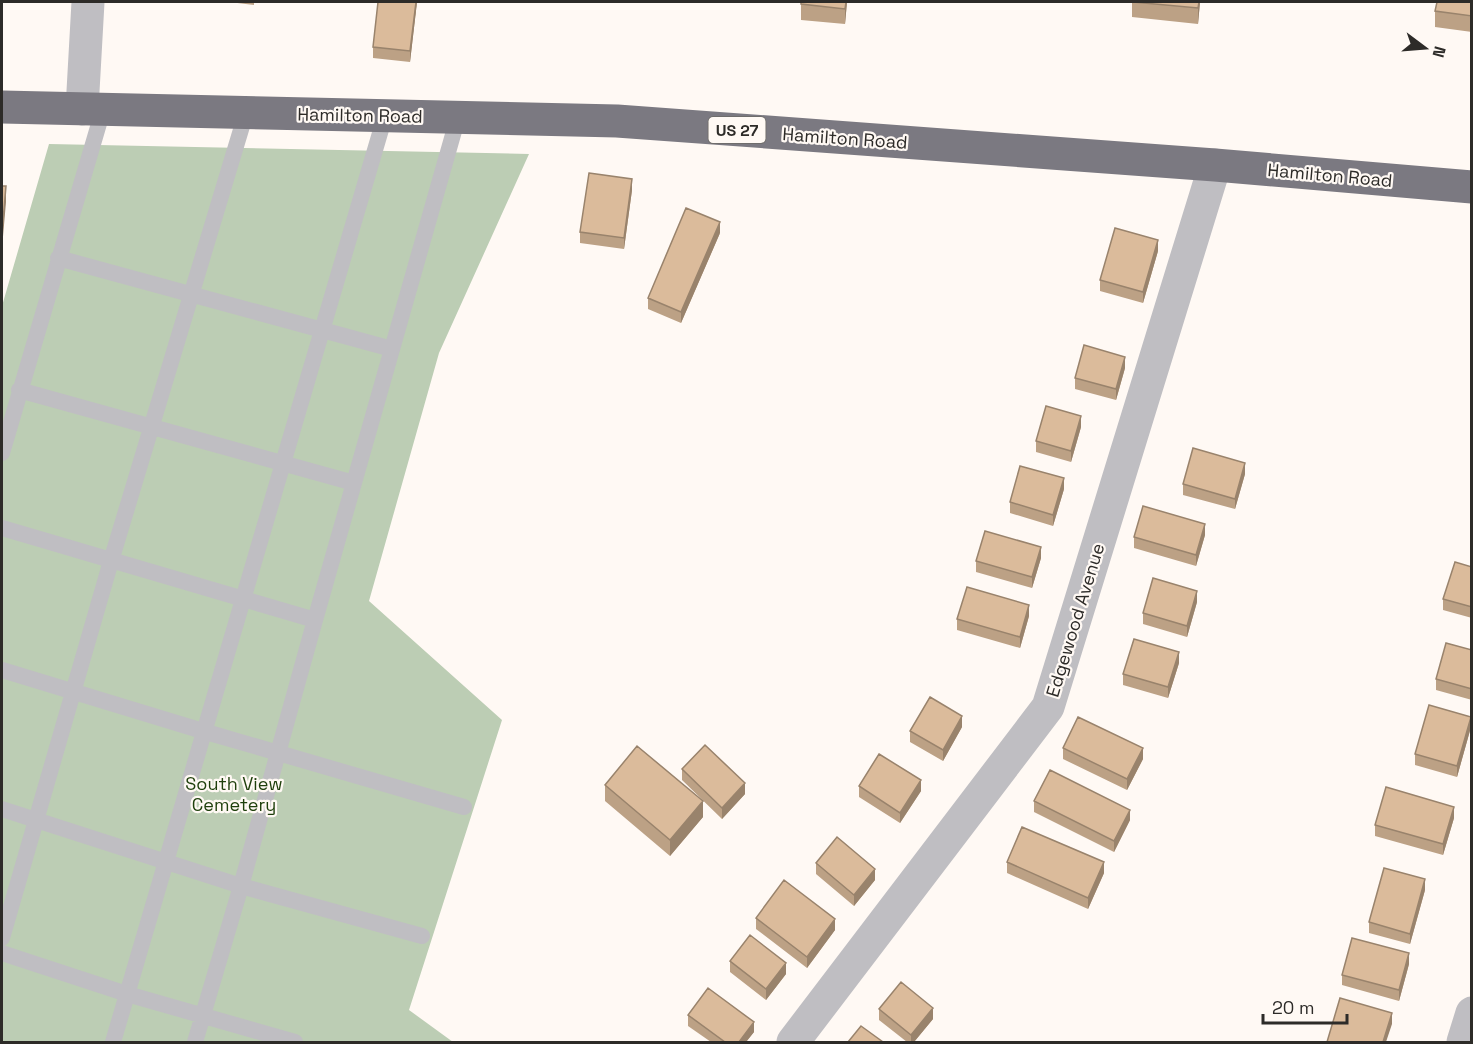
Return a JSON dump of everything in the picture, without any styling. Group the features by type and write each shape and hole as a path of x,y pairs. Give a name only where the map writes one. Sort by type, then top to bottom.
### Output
{"highway":[{"name":"Hamilton Road","path":"2,107 617,121 1215,165 1472,187"}],"street":[{"path":"88,2 92,109"},
{"name":"Edgewood Avenue","path":"793,1042 1048,707 1215,165"},
{"path":"1464,1042 1472,1013"}],"lane":[{"path":"2,453 58,258 92,109"},
{"path":"2,938 111,561 246,113"},
{"path":"113,1042 206,732 385,116"},
{"path":"195,1042 458,117"},
{"path":"58,258 392,349"},
{"path":"20,390 354,483"},
{"path":"2,528 315,620"},
{"path":"2,670 464,807"},
{"path":"2,809 241,886 422,936"},
{"path":"2,953 127,994 295,1042"}],"green space":[{"name":"South View Cemetery","path":"49,144 529,154 439,353 369,601 502,720 409,1010 453,1042 2,1042 2,306"}],"building":[{"path":"378,2 416,2 410,51 373,47"},
{"path":"801,2 846,2 845,9 801,4"},
{"path":"1133,2 1199,2 1198,8"},
{"path":"1437,2 1472,2 1472,16 1435,11"},
{"path":"589,173 632,179 624,238 580,232"},
{"path":"2,186 6,186 2,232"},
{"path":"686,208 720,222 681,312 648,298"},
{"path":"1115,228 1158,240 1143,292 1100,280"},
{"path":"1084,345 1125,357 1116,389 1075,378"},
{"path":"1046,406 1081,416 1071,451 1036,441"},
{"path":"1193,448 1245,463 1235,499 1183,484"},
{"path":"1020,466 1064,478 1053,515 1010,502"},
{"path":"1143,506 1205,524 1196,555 1134,537"},
{"path":"985,531 1041,547 1032,577 976,561"},
{"path":"1455,562 1472,567 1472,607 1443,599"},
{"path":"1153,578 1197,591 1187,626 1143,613"},
{"path":"967,587 1029,605 1020,637 957,619"},
{"path":"1134,639 1179,652 1168,687 1123,674"},
{"path":"1446,643 1472,650 1472,689 1436,679"},
{"path":"930,697 962,716 943,750 910,731"},
{"path":"1429,705 1471,717 1457,766 1415,754"},
{"path":"1078,717 1143,748 1127,779 1063,748"},
{"path":"705,745 745,783 722,808 682,769"},
{"path":"637,746 703,801 670,840 605,785"},
{"path":"879,754 921,780 900,813 859,786"},
{"path":"1050,770 1130,810 1114,841 1034,801"},
{"path":"1386,787 1454,807 1443,844 1375,825"},
{"path":"1022,827 1104,862 1088,898 1007,862"},
{"path":"837,837 875,869 854,895 816,863"},
{"path":"1384,868 1425,879 1410,934 1369,922"},
{"path":"784,880 835,919 807,957 756,918"},
{"path":"750,935 786,963 766,989 730,961"},
{"path":"1352,938 1409,953 1399,990 1342,975"},
{"path":"901,982 933,1008 911,1035 879,1009"},
{"path":"708,988 754,1022 739,1042 725,1042 688,1015"},
{"path":"1340,998 1392,1013 1383,1042 1327,1042"},
{"path":"861,1026 883,1042 848,1042"}]}
